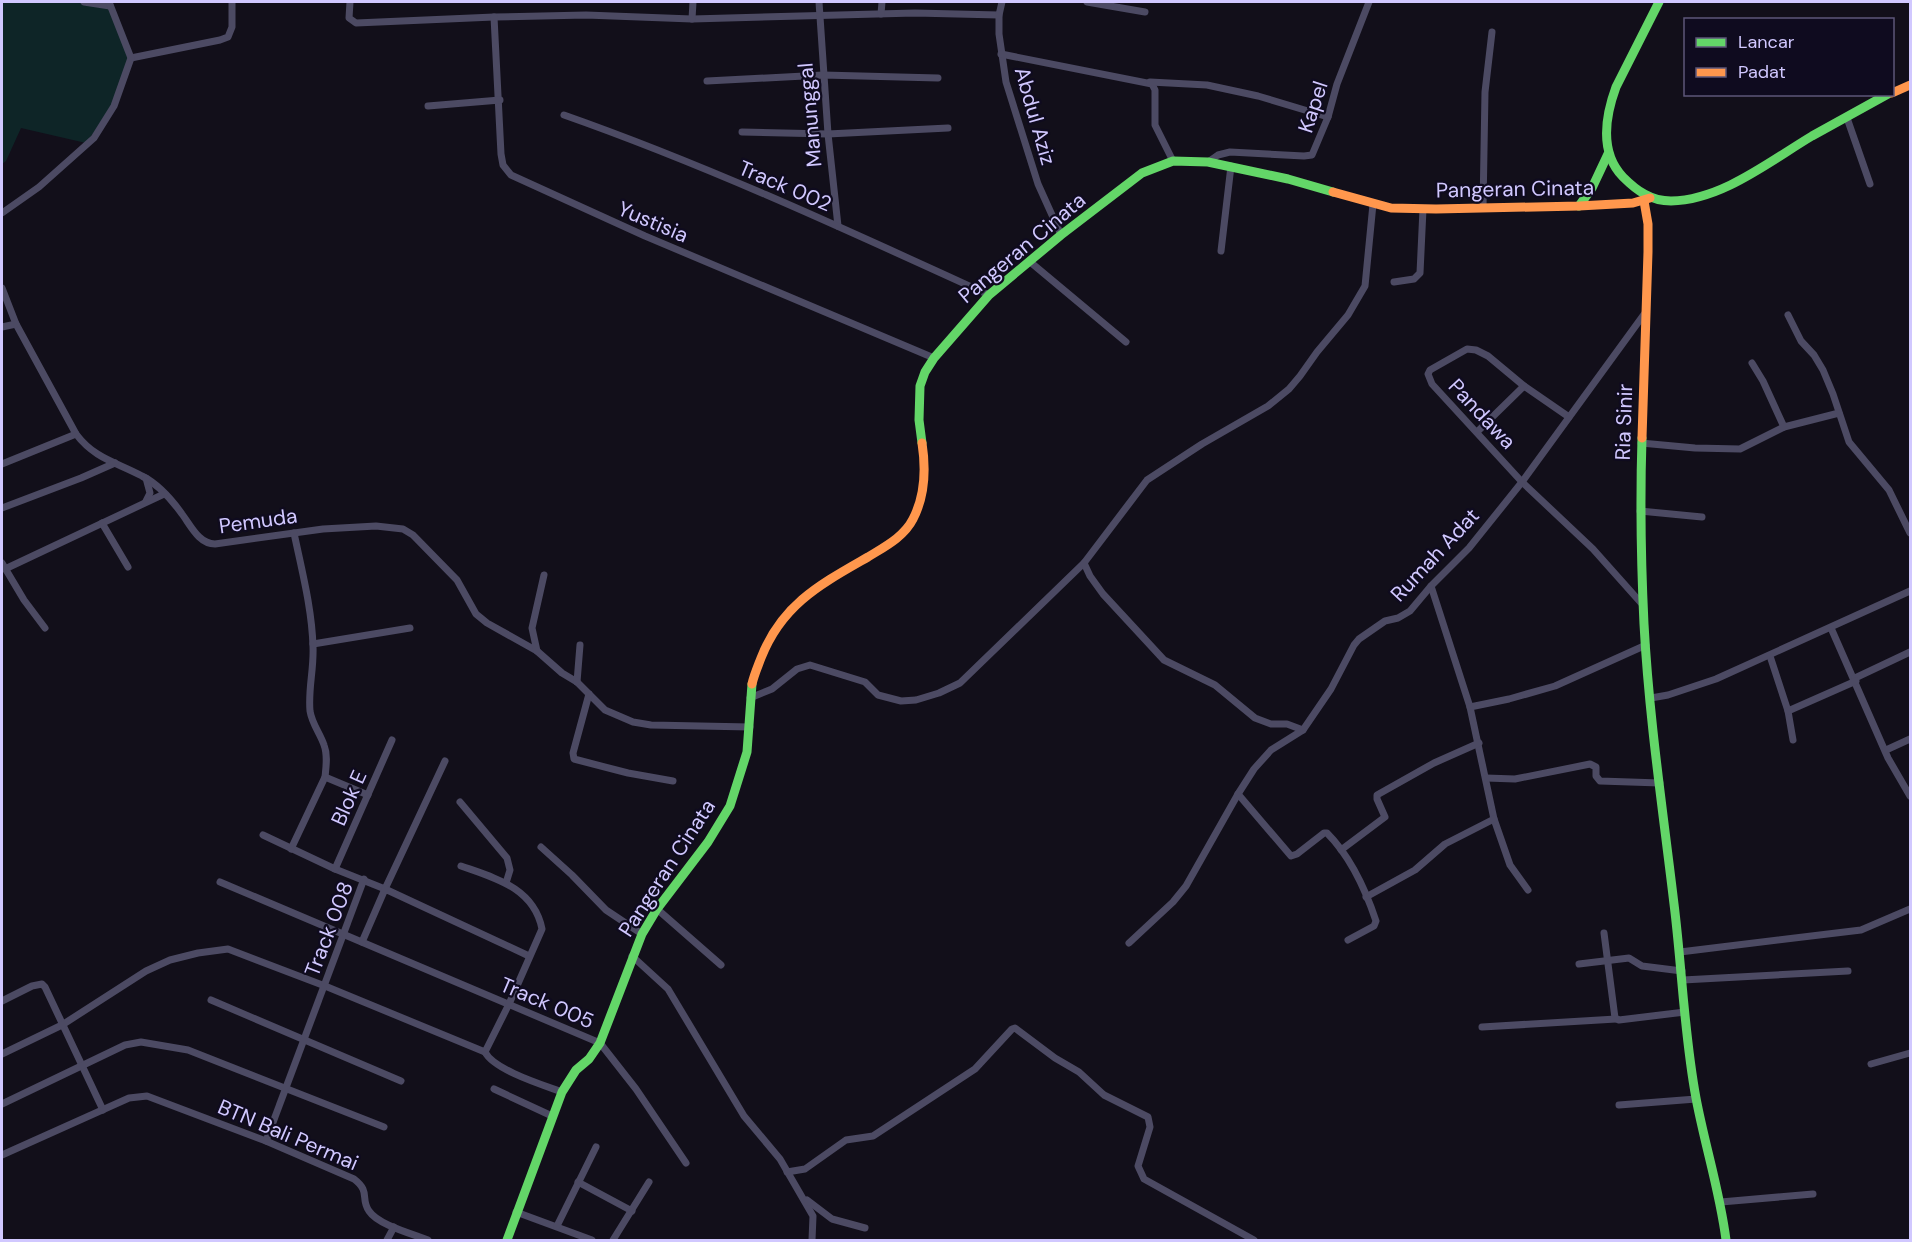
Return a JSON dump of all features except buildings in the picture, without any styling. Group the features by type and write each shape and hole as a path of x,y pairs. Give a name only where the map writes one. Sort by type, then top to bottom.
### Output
{"main road":[{"path":"1647,199 1615,170 1608,154 1607,118 1621,75 1659,2"},
{"path":"1894,93 1911,85"},
{"name":"Pangeran Cinata","path":"507,1240 562,1092 576,1070 589,1059 600,1043 642,934 657,909 708,842 730,806 747,752 750,698 757,666 768,641 789,611 819,585 890,544 913,520 923,489 924,474 919,420 920,386 934,358 988,295 1142,173 1173,161 1208,162 1231,166 1298,181 1391,208 1579,206 1647,199 1681,200 1717,189 1885,96"},
{"path":"1579,206 1592,188 1608,154"},
{"name":"Ria Sinir","path":"1647,199 1640,511 1642,604 1659,783 1696,1098 1720,1202 1726,1240"}],"street":[{"path":"2,213 39,187 94,138 114,106 132,58 109,4 84,2"},
{"path":"132,58 228,37 232,27 232,2"},
{"path":"350,2 349,18 360,23 494,16 586,15 692,19 915,13 999,15"},
{"path":"692,19 693,2"},
{"name":"Manunggal","path":"819,2 818,16 828,134 838,226"},
{"path":"881,14 882,2"},
{"name":"Abdul Aziz","path":"1002,2 999,15 1001,54 1006,81 1032,167 1061,235"},
{"path":"1087,2 1145,12"},
{"name":"Kapel","path":"1208,162 1218,155 1230,152 1312,155 1369,2"},
{"name":"Yustisia","path":"494,16 505,170 518,180 645,237 934,358"},
{"path":"1483,208 1485,92 1492,32"},
{"path":"1001,54 1147,82 1207,84 1328,117"},
{"path":"707,81 823,75 938,78"},
{"path":"1147,82 1154,85 1155,90 1155,125 1173,161"},
{"path":"428,106 500,100"},
{"name":"Track 002","path":"564,115 648,146 838,226 988,295"},
{"path":"1847,118 1870,184"},
{"path":"742,132 828,134 948,128"},
{"path":"1221,250 1231,166"},
{"path":"750,698 772,689 797,669 810,665 865,682 883,697 908,701 939,693 960,683 1084,563 1147,480 1268,406 1289,389 1348,315 1365,286 1373,204"},
{"path":"1394,282 1414,279 1420,273 1423,209"},
{"path":"1029,261 1126,342"},
{"name":"Pemuda","path":"2,288 16,324 76,434 89,450 146,478 164,494 207,544 323,529 396,527 408,531 457,580 471,608 487,623 537,651"},
{"name":"Rumah Adat","path":"1129,943 1173,903 1186,886 1238,794 1265,756 1303,730 1331,689 1350,650 1359,639 1385,621 1398,618 1410,611 1469,548 1522,482 1646,312"},
{"path":"1788,315 1804,346 1818,360 1833,394 1849,442 1889,490 1911,532"},
{"path":"2,327 16,324"},
{"name":"Pandawa","path":"1524,386 1488,356 1476,350 1466,349 1430,370 1428,376 1432,384 1522,482 1593,549 1642,604"},
{"path":"1752,363 1763,381 1784,428"},
{"path":"1477,432 1524,386 1569,417"},
{"path":"1641,443 1731,450 1748,447 1784,428 1839,413"},
{"path":"2,464 76,434"},
{"path":"2,508 115,463"},
{"path":"144,503 150,493 146,478"},
{"path":"45,628 3,566 164,494"},
{"path":"1640,511 1702,516"},
{"path":"102,523 128,567"},
{"path":"291,849 325,777 325,748 312,721 310,708 309,690 313,670 313,644 307,590 294,533"},
{"path":"1084,563 1103,594 1164,660 1215,685 1249,715 1259,720 1287,724 1303,730"},
{"path":"544,575 532,628 537,651 562,673 577,682 605,710 633,722 651,725 750,727"},
{"path":"1431,586 1470,707 1494,819 1510,865 1528,890"},
{"path":"1651,698 1668,695 1716,679 1911,591"},
{"path":"313,644 410,628"},
{"path":"1831,628 1902,784 1911,796"},
{"path":"577,682 580,645"},
{"path":"1470,707 1556,686 1646,645"},
{"path":"1788,711 1911,652"},
{"path":"1770,656 1788,711 1793,740"},
{"path":"589,694 573,753 574,759 628,773 673,781"},
{"path":"1886,750 1911,739"},
{"name":"Blok E","path":"335,869 392,740"},
{"path":"1341,849 1385,818 1377,795 1434,763 1479,742"},
{"name":"Track 008","path":"266,1141 364,879 385,888 445,761"},
{"path":"1486,778 1515,779 1590,764 1596,767 1596,776 1600,781 1659,783"},
{"path":"325,777 368,795"},
{"path":"1238,794 1291,856 1324,833 1328,833 1341,849 1366,897 1376,924 1348,940"},
{"path":"460,802 507,858 510,870 506,883"},
{"path":"1366,897 1415,870 1445,844 1494,819"},
{"path":"263,835 335,869 364,879"},
{"path":"541,847 572,874 606,910 642,934"},
{"path":"460,866 506,883 522,894 532,906 542,928 509,1005 485,1052"},
{"name":"Track 005","path":"220,882 600,1043 636,1089 686,1163"},
{"path":"362,942 385,888 529,956"},
{"path":"657,909 722,965"},
{"path":"1680,952 1861,930 1911,909"},
{"path":"1604,933 1616,1019"},
{"path":"2,1054 62,1025 146,971 170,960 198,953 228,950 325,986 485,1052 495,1063 533,1082 562,1092"},
{"path":"632,957 668,989 744,1116 780,1159 813,1216 812,1240"},
{"path":"1579,964 1629,958 1642,966 1682,976 1848,971"},
{"path":"2,1001 32,986 42,984 47,990 103,1110"},
{"path":"211,1000 401,1081"},
{"path":"1482,1027 1619,1020 1685,1012"},
{"path":"787,1172 805,1169 846,1140 873,1136 967,1075 1001,1043 1012,1029 1019,1030 1055,1058 1079,1072 1104,1095 1148,1118 1150,1127 1138,1166 1142,1176 1148,1182 1254,1240"},
{"path":"2,1104 125,1045 141,1042 188,1050 384,1127"},
{"path":"1871,1064 1911,1053"},
{"path":"494,1089 552,1116"},
{"name":"BTN Bali Permai","path":"2,1153 138,1095 147,1096 266,1141 354,1179 364,1188 369,1211 377,1219 428,1240"},
{"path":"1619,1105 1696,1098"},
{"path":"556,1226 596,1147"},
{"path":"578,1182 632,1211"},
{"path":"613,1240 650,1182"},
{"path":"1720,1202 1813,1194"},
{"path":"804,1199 832,1219 866,1228"},
{"path":"516,1212 592,1240"},
{"path":"387,1240 394,1227"}],"green space":[{"path":"2,2 82,2 109,7 130,58 110,111 86,143 21,128 6,161 2,164"}],"traffic: fast":[{"path":"1659,2 1616,87 1609,110 1606,134 1610,157 1615,167 1634,187 1651,197 1664,201 1690,199 1727,187 1884,96"},
{"path":"1579,206 1592,188 1608,154"},
{"path":"922,443 919,420 920,386 934,358 989,295 1061,235 1142,173 1173,161 1208,162 1288,179 1333,192"},
{"path":"1642,438 1643,601 1653,729 1692,1074 1726,1240"},
{"path":"507,1240 562,1092 576,1070 589,1059 600,1043 642,934 657,909 708,842 730,806 747,752 752,684"}],"traffic: slow":[{"path":"1894,92 1910,85"},
{"path":"1333,192 1391,208 1436,209 1579,206 1633,203 1650,198"},
{"path":"1642,438 1648,252 1648,224 1644,201"},
{"path":"752,684 770,639 792,609 819,587 893,541 909,525 917,510 922,492 924,472 922,443"}]}
